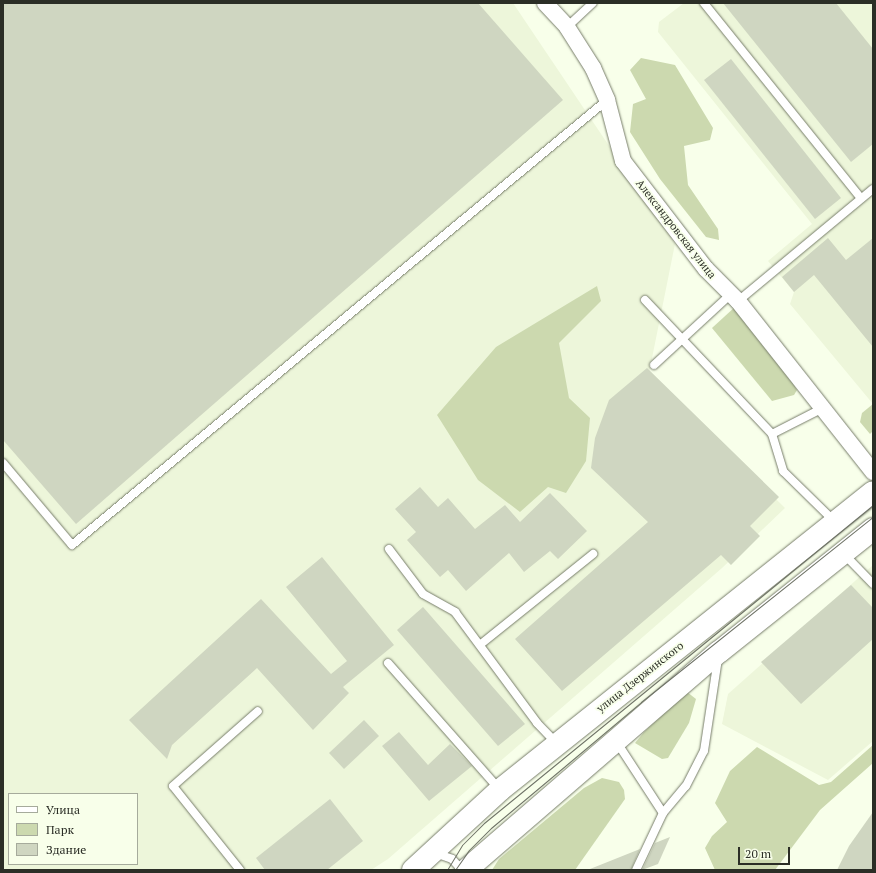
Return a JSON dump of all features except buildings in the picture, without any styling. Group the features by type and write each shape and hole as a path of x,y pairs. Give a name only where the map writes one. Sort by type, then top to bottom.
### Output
{"main road":[{"name":"улица Дзержинского","path":"415,869 500,790 873,492"},
{"path":"466,870 615,740 719,652 873,529"}],"street":[{"name":"Александровская улица","path":"545,3 567,27 593,68 607,100 623,161 706,269 734,298 873,472"}],"lane":[{"path":"567,27 593,3"},
{"path":"704,3 861,198"},
{"path":"3,463 72,545 607,100"},
{"path":"654,365 680,341 873,189"},
{"path":"644,300 680,341 772,434 783,471 835,523"},
{"path":"772,434 823,408"},
{"path":"389,549 423,594 456,612 481,644 537,723 556,744"},
{"path":"842,553 873,584"},
{"path":"481,644 593,554"},
{"path":"636,870 663,813 686,786 704,751 719,652"},
{"path":"388,663 500,790"},
{"path":"240,870 172,786 258,711"},
{"path":"615,740 663,813"},
{"path":"432,852 452,859 462,870"}],"shaded area":[{"path":"3,3 513,3 675,244 649,373 785,508 722,568 388,859 371,870 3,870"},
{"path":"684,3 873,3 873,404 790,304 794,292 768,261 812,224 658,32 659,22"},
{"path":"873,565 873,741 828,780 722,724 728,694"}],"green space":[{"path":"641,58 675,65 713,128 710,140 684,146 688,185 718,229 719,240 706,237 660,179 630,132 633,104 646,99 630,70"},
{"path":"597,286 601,301 559,343 569,398 590,418 586,461 566,493 548,487 520,512 478,480 437,415 496,347"},
{"path":"736,306 776,354 797,390 794,395 772,401 712,328"},
{"path":"873,404 873,431 870,434 860,422 862,413"},
{"path":"687,692 696,699 689,723 668,758 662,759 635,743 644,732"},
{"path":"873,745 873,763 820,810 775,870 715,870 705,848 712,836 727,822 715,803 730,771 757,747 819,785 831,782"},
{"path":"602,778 619,782 624,790 625,799 575,870 492,870 499,859 584,788"}],"tram line":[{"path":"447,870 462,845 484,823 873,505"},
{"path":"455,870 469,850 491,828 641,702 873,517"}]}
